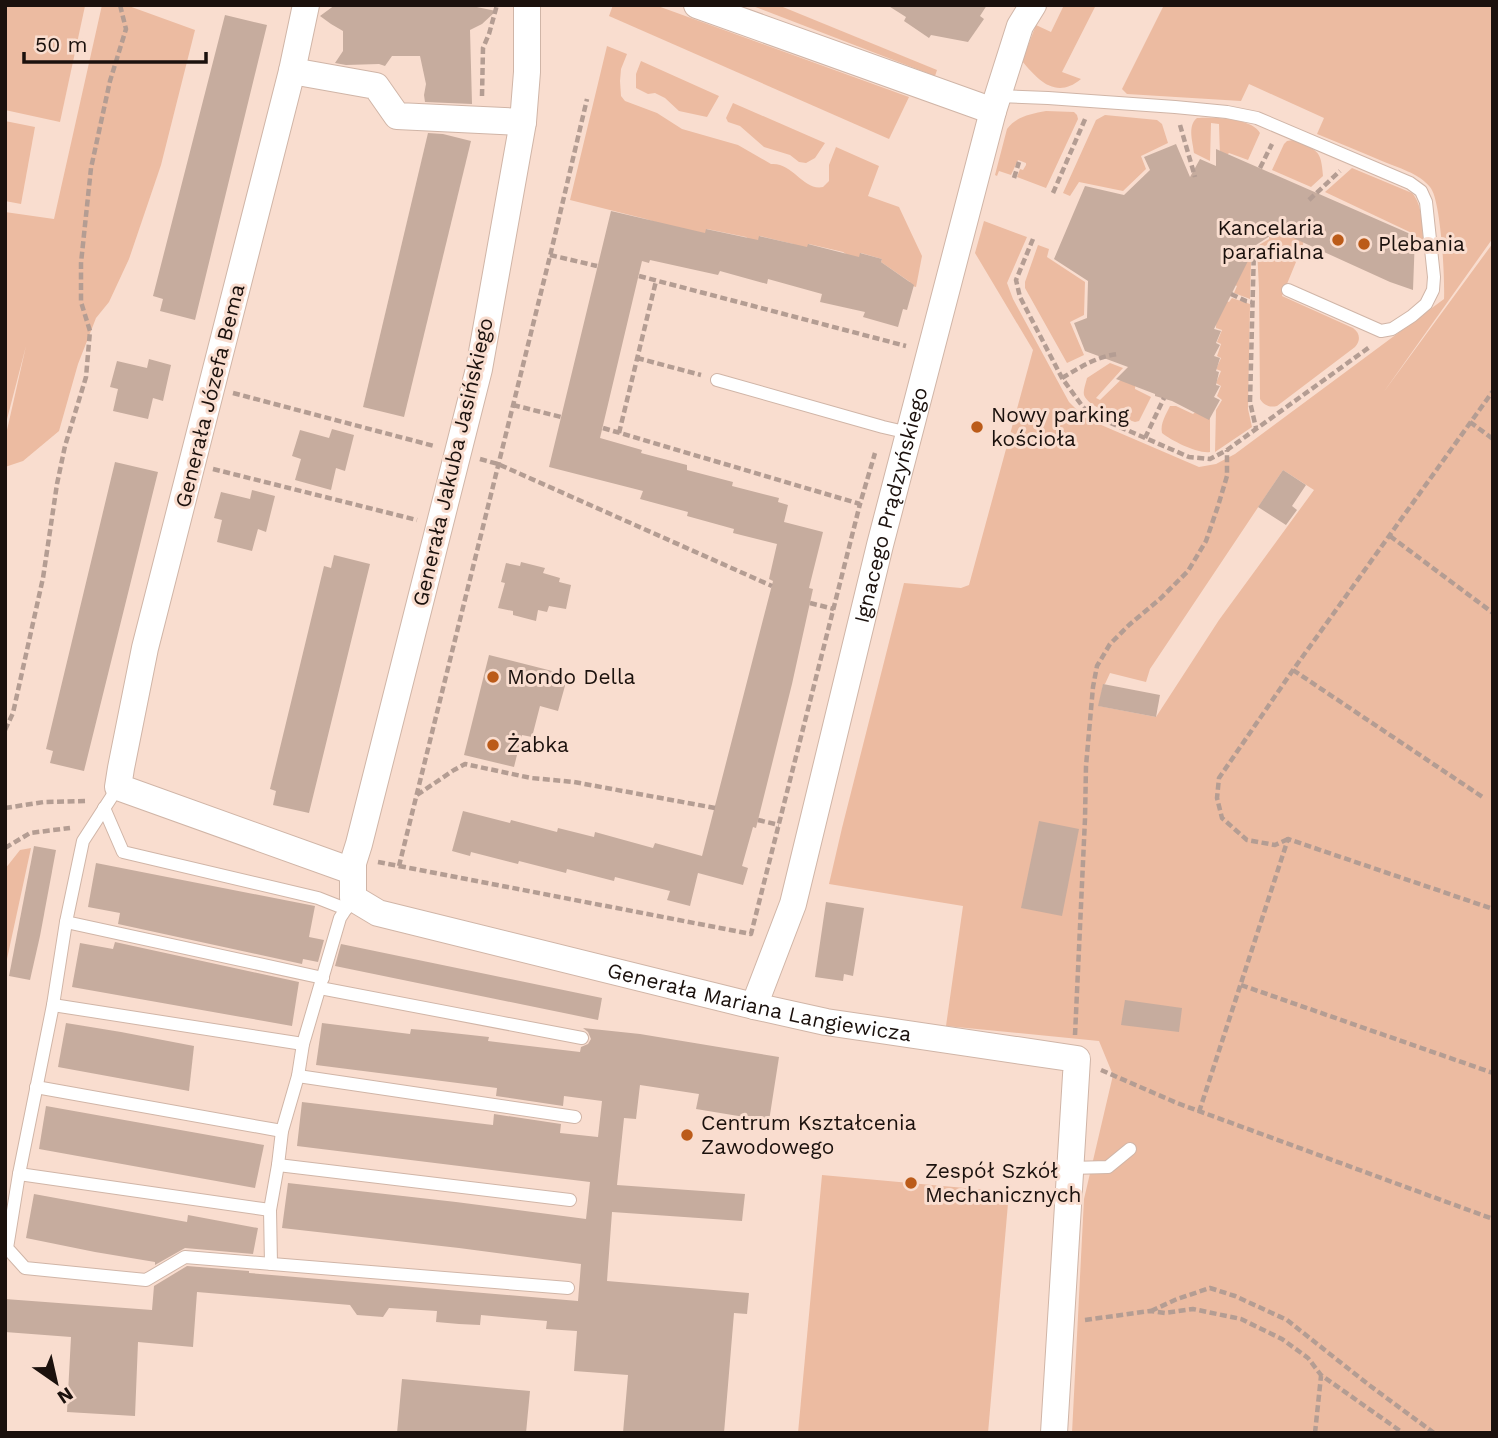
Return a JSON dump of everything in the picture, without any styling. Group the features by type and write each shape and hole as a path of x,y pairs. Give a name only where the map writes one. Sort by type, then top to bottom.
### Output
{"street":[{"name":"Generała Józefa Bema","path":"111,799 121,768 145,648 292,71 306,5"},
{"name":"Generała Jakuba Jasińskiego","path":"355,859 479,369 523,122 527,72 527,5"},
{"path":"697,5 995,104"},
{"name":"Ignacego Prądzyńskiego","path":"754,1006 793,904 880,545 995,104 1020,26 1033,5"},
{"path":"292,71 376,86 397,116 523,122"},
{"path":"111,799 355,859 349,904"},
{"name":"Generała Mariana Langiewicza","path":"349,904 826,1022 1077,1059"},
{"path":"1054,1433 1077,1059"}],"lane":[{"path":"995,104 1094,101 1227,112 1257,118 1410,183 1421,191 1426,202 1434,277 1433,290 1426,304 1412,316 1392,329 1381,331 1288,290"},
{"path":"717,380 909,433"},
{"path":"111,799 83,841 19,1174 7,1248 25,1268 146,1280 185,1257 568,1288"},
{"path":"111,799 124,852 349,904 340,918 303,1044 298,1076 282,1131 270,1210 271,1264"},
{"path":"66,922 321,983 582,1038"},
{"path":"53,1005 303,1044"},
{"path":"298,1076 575,1117"},
{"path":"36,1087 282,1131"},
{"path":"1070,1168 1108,1167 1130,1149"},
{"path":"278,1165 570,1200"},
{"path":"19,1174 270,1210"}],"path":[{"path":"5,730 13,713 43,579 65,446 86,377 90,331 81,302 81,262 92,168 110,81 126,29 120,5"},
{"path":"485,120 482,99 483,48 497,5"},
{"path":"399,866 587,99"},
{"path":"1053,193 1094,101"},
{"path":"1175,107 1195,177"},
{"path":"1260,168 1279,127"},
{"path":"1309,200 1353,158"},
{"path":"1014,178 1019,162"},
{"path":"1032,239 1016,280 1020,297 1062,378 1090,414 1189,457 1210,459 1227,450 1369,347 1378,339 1381,331"},
{"path":"1254,248 1250,402 1256,428"},
{"path":"550,255 597,266"},
{"path":"639,276 906,346"},
{"path":"619,433 656,281"},
{"path":"1231,294 1252,302"},
{"path":"1062,378 1090,361 1119,354"},
{"path":"638,358 717,380"},
{"path":"212,387 435,446 438,435"},
{"path":"1493,391 1219,778 1217,798 1222,818 1247,840 1275,845 1288,839 1493,909"},
{"path":"1145,438 1164,398"},
{"path":"513,405 561,417"},
{"path":"1470,422 1493,439"},
{"path":"355,859 751,934 860,503 883,427"},
{"path":"603,428 860,503"},
{"path":"1227,450 1227,476 1218,506 1206,541 1188,572 1119,634 1102,655 1097,666 1086,766 1075,1038 1077,1059 1199,1112 1493,1219"},
{"path":"458,453 498,464 772,586"},
{"path":"192,464 417,520 416,525"},
{"path":"1390,537 1493,613"},
{"path":"810,603 834,609"},
{"path":"1293,670 1484,798"},
{"path":"417,794 465,764 531,778 574,782 715,808"},
{"path":"5,808 44,802 111,799"},
{"path":"758,820 779,825"},
{"path":"5,848 30,833 93,825"},
{"path":"1199,1112 1288,839"},
{"path":"1241,985 1493,1073"},
{"path":"1150,1311 1210,1289 1235,1296 1287,1320 1434,1433"},
{"path":"1060,1316 1084,1320 1150,1311 1166,1313 1193,1309 1241,1319 1282,1339 1308,1358 1321,1375 1403,1433"},
{"path":"1315,1433 1321,1375"}],"shaded area":[{"path":"5,5 85,6 60,122 5,110"},
{"path":"102,5 126,5 195,30 161,165 129,259 109,302 96,318 78,364 59,431 23,461 5,467 5,439 26,346 5,427 5,212 54,219"},
{"path":"613,5 655,5 909,97 889,139 609,16"},
{"path":"750,5 778,5 937,70 935,76"},
{"path":"1064,5 1096,5 1062,72 1081,79 1072,85 1056,88 1041,81 1022,61 1036,25 1051,32"},
{"path":"1164,5 1493,5 1493,238 1383,393 1493,243 1493,1433 1072,1433 1084,1199 1113,1075 1099,1041 946,1026 963,906 829,884 904,583 961,588 969,585 1033,350 975,253 984,221 1027,237 1007,283 1069,402 1085,418 1199,467 1216,464 1235,454 1444,299 1440,222 1434,194 1420,178 1317,134 1324,118 1249,84 1241,101 1127,94 1122,89","holes":["1283,470 1314,490 1219,620 1156,717 1099,706 1103,685 1110,673 1146,682 1150,669"]},
{"path":"607,46 627,54 620,81 621,96 625,101 657,113 682,129 738,145 771,164 786,167 816,187 823,187 829,181 829,165 836,147 879,166 868,196 899,207 922,256 916,287 909,285 910,282 881,262 882,259 861,253 858,262 843,252 809,244 806,251 793,244 760,236 757,244 746,237 707,229 704,238 646,219 570,200"},
{"path":"641,61 719,96 707,117 679,111 665,98 636,88 636,74"},
{"path":"733,103 825,143 815,158 806,163 764,147 740,126 728,122 726,118"},
{"path":"1046,111 1074,112 1078,119 1046,188 1017,177 1020,169 1023,170 1026,165 1018,160 1011,175 999,171 997,176 995,175 1007,129 1020,118"},
{"path":"1105,115 1157,120 1162,124 1168,143 1141,156 1146,169 1123,191 1079,182 1070,196 1063,193 1096,120"},
{"path":"1197,118 1232,119 1256,128 1260,133 1248,160 1229,153 1224,158 1220,156 1219,124 1211,123 1210,161 1194,153 1191,130"},
{"path":"5,121 35,127 21,204 5,201"},
{"path":"1293,140 1313,149 1321,160 1323,176 1311,187 1272,170 1284,144"},
{"path":"1352,168 1412,193 1421,212 1424,249 1416,249 1416,235 1325,192"},
{"path":"1269,228 1288,236 1293,230 1304,236 1303,245 1282,296 1353,328 1359,337 1355,347 1277,406 1272,407 1260,399 1257,249 1269,239"},
{"path":"1038,245 1049,249 1047,257 1085,282 1084,315 1070,322 1084,355 1067,363 1025,288"},
{"path":"1246,259 1251,262 1250,299 1234,293 1237,286 1231,283"},
{"path":"1232,298 1250,304 1248,409 1252,427 1215,452 1216,410 1222,400 1217,396 1221,386 1216,383 1221,371 1216,369 1221,358 1217,356 1221,344 1217,342 1222,330 1216,328 1217,306 1224,300 1229,302"},
{"path":"1110,363 1123,368 1096,398 1100,400 1130,371 1136,373 1135,389 1151,397 1139,421 1135,422 1104,410 1091,403 1084,395 1087,378"},
{"path":"1204,404 1210,406 1210,452 1185,446 1162,433 1163,422 1170,406 1193,414"},
{"path":"31,848 5,969 5,869 20,850"},
{"path":"822,1175 1009,1192 988,1433 798,1433"}],"building":[{"path":"335,5 467,5 496,11 482,24 470,30 472,104 425,102 426,84 420,56 392,56 385,66 335,63 343,51 343,31 320,16"},
{"path":"887,5 987,5 980,16 984,19 968,42 931,35 929,38 904,21 906,17"},
{"path":"225,15 267,25 195,320 160,311 163,299 153,296"},
{"path":"428,133 471,141 404,417 363,407"},
{"path":"1176,144 1190,177 1200,159 1216,166 1216,149 1415,236 1413,290 1278,231 1256,245 1214,329 1221,331 1216,343 1220,345 1214,356 1220,358 1216,385 1220,386 1214,397 1220,400 1209,420 1172,401 1116,379 1128,367 1085,351 1074,323 1087,318 1088,281 1054,259 1085,186 1124,195 1150,170 1144,157"},
{"path":"611,211 705,233 706,229 758,240 759,236 807,247 808,244 859,257 860,253 882,259 881,262 914,285 907,310 903,309 898,327 863,317 865,312 820,302 822,294 768,279 767,284 720,271 718,275 650,260 649,263 642,261 600,438 642,450 641,453 687,465 687,470 733,482 732,486 779,498 778,502 788,505 784,522 823,532 809,588 813,589 792,684 756,828 753,827 742,866 748,868 743,885 698,873 690,906 667,900 670,891 615,877 614,881 567,869 566,873 519,861 518,864 471,852 470,856 452,851 463,811 557,832 558,828 594,837 595,832 653,848 655,843 702,856 773,581 769,579 777,544 733,533 734,529 687,516 688,512 640,499 643,491 549,467"},
{"path":"149,359 171,365 163,401 153,398 148,419 113,411 118,389 110,387 117,361 147,368"},
{"path":"332,429 354,435 345,471 336,468 331,490 295,480 301,459 292,456 300,430 329,438"},
{"path":"115,462 158,472 84,771 50,763 53,751 46,749"},
{"path":"1283,470 1306,485 1292,506 1297,510 1286,525 1258,507"},
{"path":"252,490 275,496 266,532 258,529 252,551 217,542 222,520 214,518 221,492 250,499"},
{"path":"334,555 370,564 309,813 273,805 276,791 270,789 324,566 331,568"},
{"path":"521,562 545,568 543,573 560,578 559,582 571,585 566,609 549,606 547,612 538,610 536,621 498,608 505,583 501,582 506,563 520,566"},
{"path":"489,655 568,675 558,711 540,706 532,737 522,735 514,767 464,755"},
{"path":"1103,684 1160,695 1156,717 1098,706"},
{"path":"1039,821 1079,829 1062,916 1021,908"},
{"path":"34,846 56,850 30,980 9,976"},
{"path":"96,863 315,906 309,937 324,940 318,962 303,959 302,964 118,924 120,913 88,907"},
{"path":"826,902 864,908 853,976 844,974 843,981 815,977"},
{"path":"115,942 299,982 292,1026 72,987 80,943 113,949"},
{"path":"341,944 602,998 598,1020 335,966"},
{"path":"1125,1000 1182,1008 1179,1032 1121,1025"},
{"path":"66,1023 194,1046 189,1091 58,1067"},
{"path":"322,1023 410,1034 411,1029 489,1037 488,1041 580,1052 581,1047 591,1039 583,1028 640,1034 779,1057 769,1121 696,1109 699,1094 640,1085 636,1119 624,1118 617,1185 745,1194 742,1221 612,1212 607,1281 749,1293 747,1314 734,1313 724,1433 623,1433 628,1375 574,1371 577,1331 546,1329 547,1321 481,1315 480,1325 459,1324 436,1322 437,1311 389,1308 383,1317 357,1315 350,1305 197,1292 193,1347 138,1342 135,1416 67,1412 71,1337 5,1332 5,1299 152,1310 154,1286 187,1266 578,1301 581,1264 282,1228 288,1183 586,1219 590,1182 297,1146 302,1102 493,1125 494,1114 561,1124 560,1133 598,1137 602,1101 564,1096 563,1106 496,1096 497,1088 316,1065"},
{"path":"46,1106 264,1145 255,1188 39,1149"},
{"path":"34,1194 187,1222 188,1215 258,1228 253,1254 185,1248 155,1265 155,1262 26,1238"},
{"path":"402,1379 530,1391 526,1433 397,1433"}],"place":[{"name":"Kancelaria parafialna","path":"1338,240"},
{"name":"Plebania","path":"1364,244"},
{"name":"Nowy parking kościoła","path":"977,427"},
{"name":"Mondo Della","path":"493,677"},
{"name":"Żabka","path":"493,745"},
{"name":"Centrum Kształcenia Zawodowego","path":"687,1135"},
{"name":"Zespół Szkół Mechanicznych","path":"911,1183"}]}
